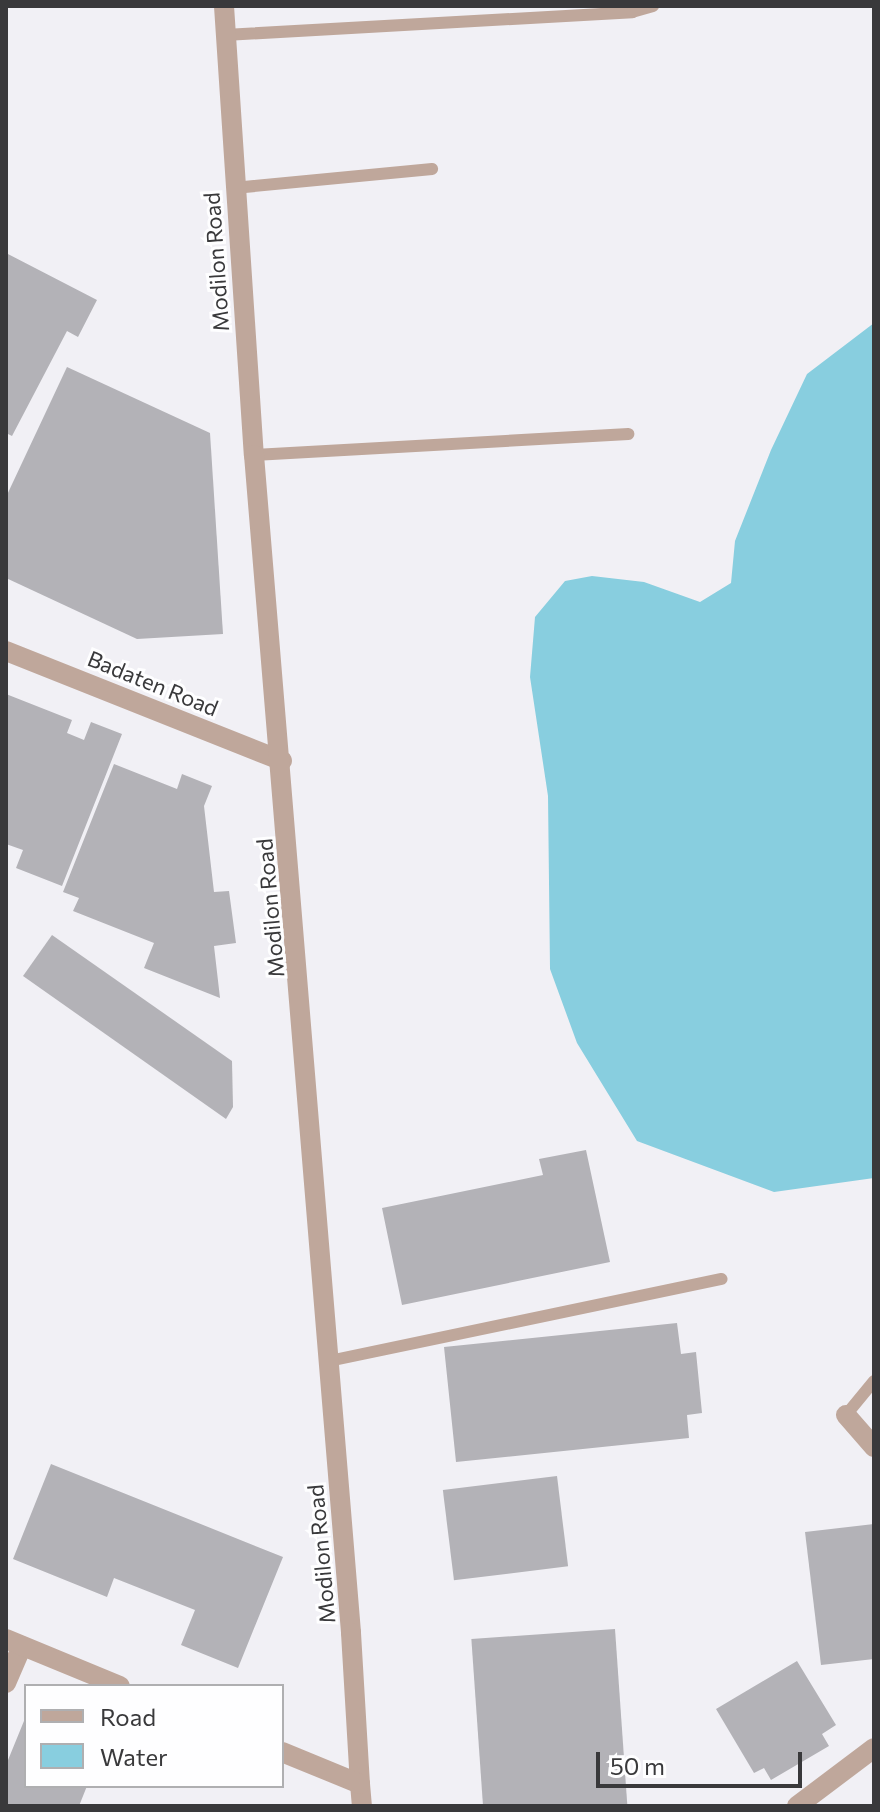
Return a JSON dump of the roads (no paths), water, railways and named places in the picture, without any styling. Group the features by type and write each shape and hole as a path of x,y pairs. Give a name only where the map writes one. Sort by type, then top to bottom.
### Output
{"street":[{"name":"Modilon Road","path":"224,6 254,455 282,761 362,1806"},
{"name":"Badaten Road","path":"6,651 282,761"},
{"path":"846,1415 874,1447"},
{"path":"6,1683 14,1642 115,1684"},
{"path":"797,1806 874,1748"},
{"path":"284,1753 360,1784"}],"lane":[{"path":"225,35 632,12 653,6"},
{"path":"234,188 432,169"},
{"path":"254,455 628,434"},
{"path":"329,1361 722,1279"},
{"path":"846,1415 874,1381"}],"water":[{"path":"874,323 874,1178 774,1192 637,1141 577,1043 550,969 548,796 530,677 535,617 565,581 592,576 644,582 700,602 731,583 735,541 771,450 807,374"}]}
